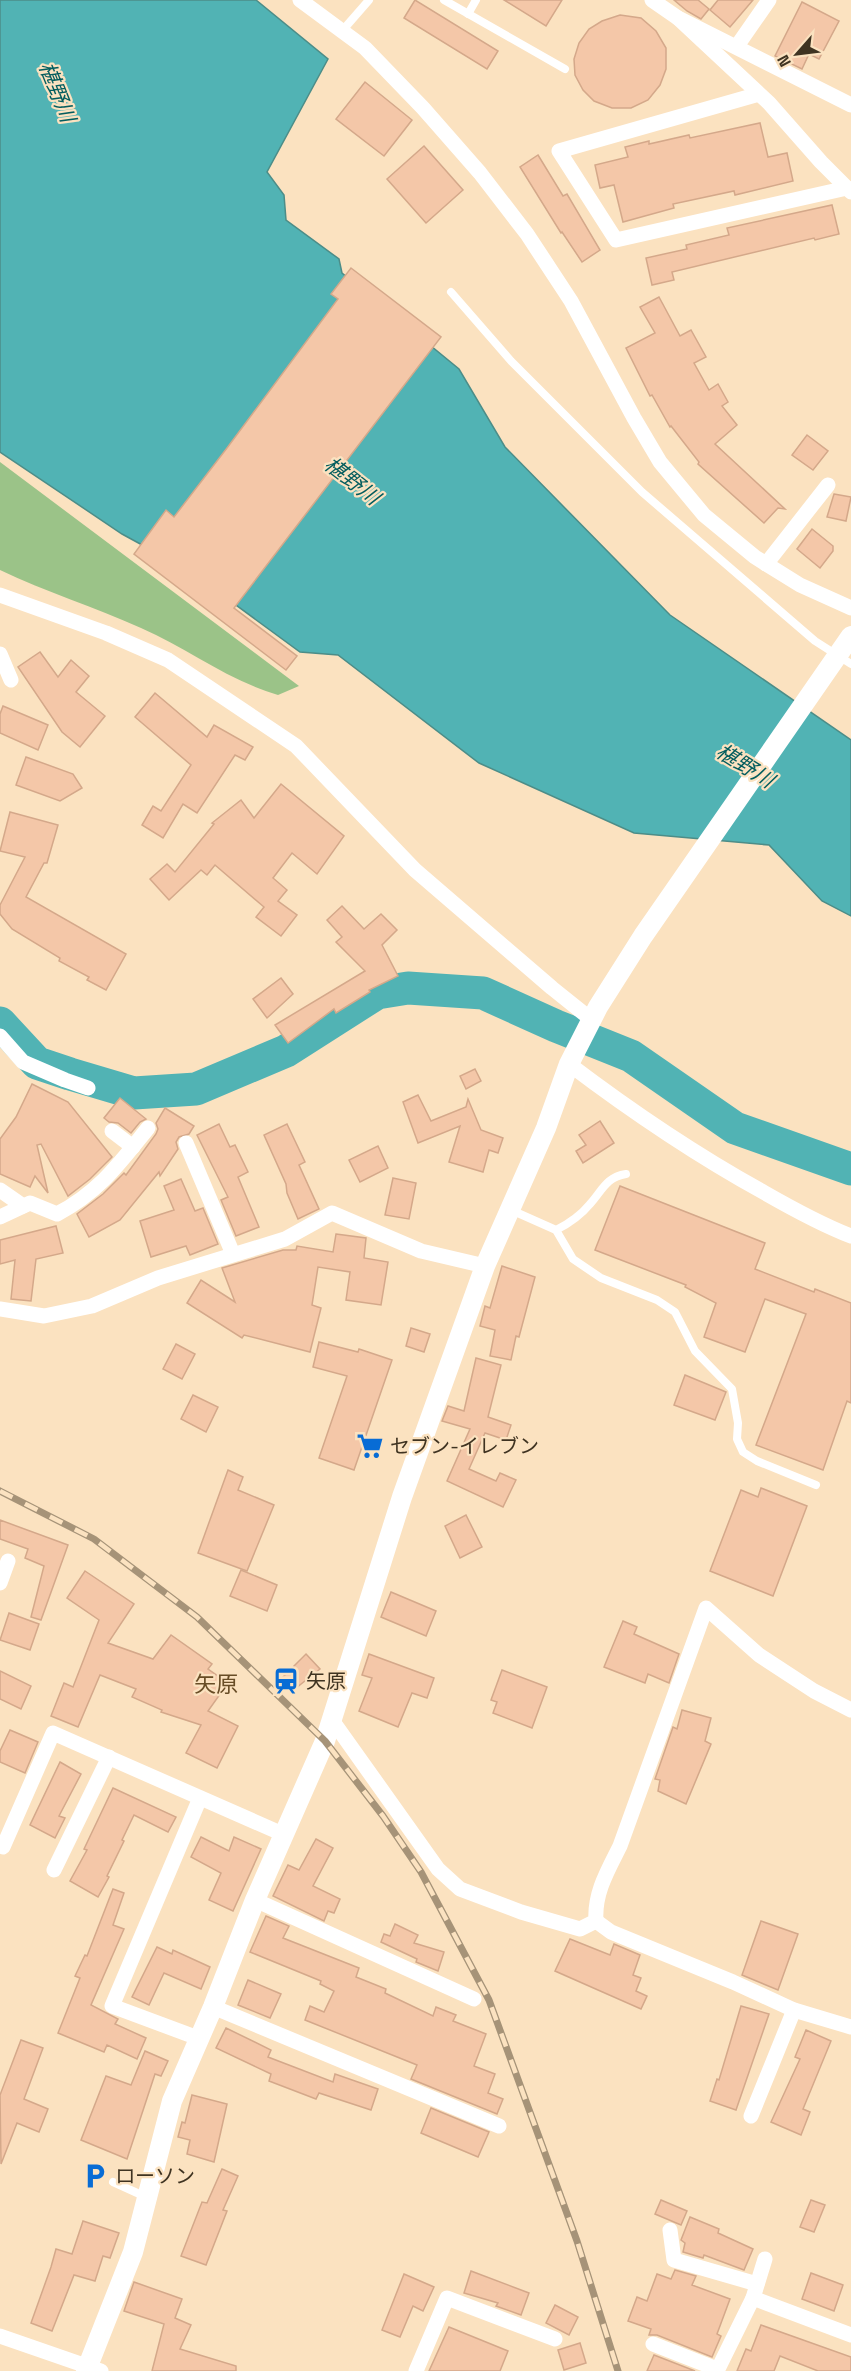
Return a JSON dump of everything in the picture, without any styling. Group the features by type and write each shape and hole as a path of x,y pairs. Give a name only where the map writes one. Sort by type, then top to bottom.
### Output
{"street":[{"path":"300,0 365,48 423,108 480,173 527,234 571,301 660,462 704,515 766,564 800,585 851,608"},
{"path":"652,0 678,18 759,94 849,190"},
{"path":"736,46 769,0"},
{"path":"678,18 851,105"},
{"path":"759,94 559,151 616,240 849,190"},
{"path":"766,564 828,484"},
{"path":"0,595 106,633 168,660 296,746 415,870 552,988 595,1013"},
{"path":"0,2336 91,2369 133,2252 172,2101 213,2007 255,1900 311,1775 332,1720 402,1497 484,1266 546,1128 569,1064 595,1013 650,927 851,636"},
{"path":"0,654 11,680"},
{"path":"0,1036 23,1062 88,1088"},
{"path":"569,1064 603,1090 718,1167 824,1226 851,1236"},
{"path":"0,1217 30,1203 57,1214 81,1202 116,1168 148,1128"},
{"path":"112,1131 133,1147"},
{"path":"186,1143 233,1254"},
{"path":"0,1190 23,1206"},
{"path":"0,1309 44,1316 92,1306 158,1278 285,1239 332,1213 421,1251 484,1266"},
{"path":"0,1582 8,1561"},
{"path":"851,1710 814,1691 759,1655 706,1608 620,1846 604,1878 595,1907 596,1921 611,1932 733,1982 794,2010 851,2027"},
{"path":"332,1720 438,1869 460,1889 521,1912 580,1929 596,1921"},
{"path":"3,1846 53,1733 285,1835"},
{"path":"54,1870 109,1757"},
{"path":"198,2038 112,2006 200,1798"},
{"path":"255,1900 474,1999"},
{"path":"213,2007 499,2126"},
{"path":"751,2116 794,2010"},
{"path":"670,2230 674,2260 755,2291 851,2335"},
{"path":"653,2344 717,2370 755,2291 765,2259"},
{"path":"416,2371 447,2298 555,2339"}],"lane":[{"path":"342,31 369,0"},
{"path":"444,0 565,69"},
{"path":"468,14 476,0"},
{"path":"451,292 511,361 642,492 815,641 851,664"},
{"path":"556,1230 567,1225 591,1204 600,1189 613,1179 626,1174"},
{"path":"509,1209 556,1230 573,1259 601,1278 657,1300 675,1312 695,1351 732,1389 738,1423 737,1438 743,1452 757,1461 816,1485"},
{"path":"113,2182 147,2197"}],"green space":[{"path":"0,462 299,686 278,695 259,689 141,628 0,570"}],"water":[{"name":"椹野川","path":"0,0 256,0 328,59 267,172 284,195 286,220 339,259 342,273 459,369 505,447 670,615 851,740 851,916 822,901 769,845 634,833 479,763 338,655 300,652 188,570 122,534 0,452"}],"building":[{"path":"415,0 498,51 487,69 404,18"},
{"path":"504,0 562,0 546,26"},
{"path":"674,0 698,0 709,9 701,19"},
{"path":"718,0 753,0 730,27 710,10"},
{"path":"802,2 839,21 819,59 809,54 802,69 775,56"},
{"path":"620,15 641,18 656,31 666,48 666,69 660,85 648,100 631,108 612,108 594,101 583,90 575,75 574,59 579,43 589,29 602,21"},
{"path":"365,82 412,120 384,156 336,119"},
{"path":"760,123 768,157 787,153 793,181 735,195 734,191 673,204 674,208 623,222 614,185 600,188 595,165 628,157 625,147 689,135 690,138"},
{"path":"424,146 463,190 426,223 387,179"},
{"path":"538,155 563,196 567,194 600,250 582,262 520,167"},
{"path":"832,205 839,234 672,272 674,280 652,285 646,258 687,249 686,245 729,235 727,228"},
{"path":"351,268 441,337 234,608 297,656 286,670 134,554 166,510 174,517 227,448 338,299 331,294"},
{"path":"659,297 680,336 691,330 706,357 694,363 709,390 718,384 728,402 722,406 737,425 715,444 785,509 778,508 764,523 698,464 699,462 670,427 652,395 650,396 626,348 655,333 640,307"},
{"path":"807,435 828,451 813,470 792,455"},
{"path":"834,494 851,497 846,521 827,517"},
{"path":"812,529 833,546 833,551 820,568 797,549"},
{"path":"40,652 58,677 71,660 89,676 76,692 105,716 80,747 62,732 18,667"},
{"path":"155,693 207,737 214,725 253,747 245,760 235,755 197,813 183,804 163,838 142,825 153,806 161,811 191,765 135,717"},
{"path":"3,706 48,725 38,750 0,733 0,714"},
{"path":"26,757 73,774 82,788 60,801 16,785"},
{"path":"281,784 344,836 317,874 292,853 273,878 287,890 278,901 297,915 281,936 256,917 264,907 215,865 207,875 201,870 169,900 150,879 167,864 175,872 214,824 212,823 241,800 254,818"},
{"path":"10,812 58,825 47,863 44,863 26,897 126,954 106,990 87,980 89,977 59,961 60,958 12,929 0,914 0,905 25,857 0,851"},
{"path":"342,906 364,929 381,914 397,930 382,945 398,976 369,990 370,992 336,1013 334,1009 288,1043 275,1025 365,971 336,942 342,937 327,920"},
{"path":"281,978 293,994 267,1018 253,999"},
{"path":"475,1069 481,1081 466,1089 460,1076"},
{"path":"32,1084 68,1102 112,1157 90,1179 68,1196 41,1144 37,1145 48,1193 35,1176 30,1187 0,1174 0,1139 16,1117"},
{"path":"418,1095 431,1121 466,1107 468,1099 481,1130 503,1138 498,1153 489,1150 483,1172 449,1162 460,1126 418,1143 403,1102"},
{"path":"120,1098 146,1119 140,1122 131,1133 118,1123 109,1122 104,1118"},
{"path":"165,1108 194,1126 189,1134 179,1137 176,1142 178,1149 160,1176 159,1172 120,1220 89,1237 77,1214 103,1194 124,1173 126,1175 156,1134 158,1129 156,1123"},
{"path":"600,1121 614,1143 583,1163 576,1151 586,1145 579,1135"},
{"path":"219,1124 230,1147 235,1145 248,1172 238,1177 259,1227 236,1236 221,1200 228,1197 197,1135"},
{"path":"287,1124 305,1162 299,1165 319,1209 298,1219 287,1193 286,1184 264,1135"},
{"path":"378,1146 388,1168 360,1182 349,1160"},
{"path":"393,1178 416,1183 409,1219 385,1215"},
{"path":"181,1179 195,1211 203,1208 218,1244 190,1255 186,1246 151,1257 140,1221 174,1210 164,1186"},
{"path":"620,1186 765,1243 755,1269 814,1292 815,1289 851,1303 851,1403 847,1401 823,1470 756,1445 806,1314 765,1299 745,1352 704,1337 716,1303 685,1287 686,1285 595,1250"},
{"path":"56,1226 63,1253 36,1259 31,1301 11,1299 15,1260 0,1264 0,1240"},
{"path":"336,1234 366,1238 364,1258 388,1262 381,1305 346,1300 350,1272 318,1267 312,1305 321,1308 310,1352 244,1335 242,1338 187,1303 201,1280 235,1302 222,1268 283,1250 296,1250 297,1246 333,1252"},
{"path":"502,1266 535,1277 519,1337 516,1336 511,1360 490,1356 495,1330 480,1326 485,1306 490,1308"},
{"path":"411,1328 430,1334 424,1352 406,1346"},
{"path":"319,1342 358,1352 359,1349 392,1360 354,1470 319,1458 347,1376 313,1367"},
{"path":"176,1344 195,1354 182,1379 163,1369"},
{"path":"476,1358 501,1365 488,1417 511,1425 506,1440 485,1433 469,1469 496,1481 500,1473 516,1480 503,1507 447,1481 470,1429 442,1421 448,1406 464,1411"},
{"path":"685,1375 726,1392 715,1420 674,1405"},
{"path":"193,1395 218,1407 206,1432 181,1419"},
{"path":"228,1470 243,1477 238,1490 274,1505 247,1571 198,1553"},
{"path":"761,1488 807,1506 773,1596 710,1571 741,1490 758,1497"},
{"path":"466,1515 482,1547 460,1558 445,1526"},
{"path":"0,1520 68,1545 41,1620 31,1617 44,1566 25,1558 28,1549 0,1539"},
{"path":"241,1570 277,1585 267,1611 230,1596"},
{"path":"85,1571 134,1604 108,1643 153,1659 171,1635 212,1664 208,1669 228,1683 208,1711 238,1726 217,1768 186,1753 201,1725 161,1712 162,1710 132,1697 136,1689 100,1675 78,1727 51,1716 64,1683 73,1687 99,1620 67,1598"},
{"path":"391,1592 436,1611 426,1636 381,1617"},
{"path":"9,1613 39,1624 30,1650 0,1640"},
{"path":"623,1621 637,1627 634,1634 679,1654 669,1683 648,1674 645,1683 604,1667"},
{"path":"306,1654 320,1669 291,1692 280,1680"},
{"path":"369,1654 434,1678 427,1698 412,1693 398,1727 359,1711 372,1678 362,1675"},
{"path":"502,1670 547,1687 532,1728 493,1713 497,1702 491,1700"},
{"path":"0,1671 31,1686 21,1709 0,1699"},
{"path":"682,1710 711,1718 705,1741 711,1744 686,1804 658,1791 660,1780 655,1779 673,1727 677,1729"},
{"path":"10,1730 38,1742 25,1773 0,1762 0,1751"},
{"path":"60,1762 81,1774 59,1816 65,1818 55,1838 30,1825"},
{"path":"113,1788 176,1817 168,1832 134,1815 107,1876 109,1877 98,1897 70,1881 87,1850 84,1849"},
{"path":"201,1837 229,1851 234,1837 261,1849 233,1911 209,1900 221,1873 191,1857"},
{"path":"316,1839 333,1848 313,1886 340,1899 334,1913 328,1911 324,1921 273,1896 288,1865 299,1870"},
{"path":"113,1889 124,1893 113,1925 124,1929 91,2005 118,2019 115,2024 146,2038 137,2059 107,2045 104,2052 58,2033 80,1978 75,1976 85,1955 87,1956"},
{"path":"266,1916 289,1926 283,1938 359,1968 356,1977 386,1989 385,1993 433,2016 436,2007 456,2015 453,2021 486,2034 474,2066 495,2074 488,2093 503,2099 497,2114 411,2079 417,2065 305,2020 310,2006 324,2012 334,1991 320,1984 321,1981 250,1952"},
{"path":"761,1921 798,1934 778,1990 742,1975"},
{"path":"395,1924 418,1935 414,1943 444,1952 438,1971 416,1962 417,1959 381,1942 384,1934 390,1936"},
{"path":"570,1939 610,1955 614,1944 640,1955 633,1975 641,1978 636,1991 647,1996 641,2009 555,1971"},
{"path":"157,1947 172,1954 173,1950 210,1967 201,1989 164,1973 149,2005 132,1997"},
{"path":"248,1980 281,1994 270,2018 238,2005"},
{"path":"741,2006 769,2014 736,2110 710,2101 717,2079 719,2080"},
{"path":"226,2028 271,2050 268,2057 333,2082 335,2074 378,2089 371,2110 319,2093 316,2099 269,2081 271,2074 216,2048"},
{"path":"806,2030 831,2041 803,2109 810,2112 801,2135 771,2122 800,2059 795,2057"},
{"path":"21,2040 43,2048 24,2099 48,2109 39,2132 17,2123 1,2164 0,2095"},
{"path":"145,2051 168,2061 161,2076 155,2074 127,2159 81,2140 106,2076 131,2085"},
{"path":"192,2095 227,2104 214,2162 187,2154 190,2140 178,2137 182,2122 185,2123"},
{"path":"431,2108 489,2132 478,2157 421,2133"},
{"path":"222,2169 238,2176 223,2210 227,2211 206,2265 181,2256 202,2202 207,2203"},
{"path":"661,2200 687,2211 681,2225 655,2214"},
{"path":"811,2200 825,2205 814,2232 800,2227"},
{"path":"690,2217 719,2229 718,2233 753,2249 744,2270 704,2255 703,2258 683,2252 685,2243 681,2240"},
{"path":"83,2221 119,2233 110,2258 103,2256 95,2281 74,2275 52,2331 31,2323 56,2249 72,2254"},
{"path":"675,2270 696,2276 692,2285 730,2299 717,2334 721,2336 712,2357 657,2335 649,2335 651,2329 628,2321 637,2297 647,2301 657,2274 671,2279"},
{"path":"471,2271 529,2293 521,2315 496,2306 498,2303 464,2293"},
{"path":"811,2273 843,2285 834,2311 802,2299"},
{"path":"404,2274 434,2287 423,2311 413,2306 400,2337 382,2330"},
{"path":"134,2282 182,2299 175,2318 191,2325 180,2349 236,2366 236,2371 152,2371 164,2324 124,2311"},
{"path":"555,2305 578,2317 569,2335 546,2323"},
{"path":"761,2325 851,2357 851,2371 818,2371 780,2356 774,2371 737,2371 746,2349 751,2351"},
{"path":"449,2327 508,2351 500,2371 429,2371"},
{"path":"580,2343 586,2363 564,2370 558,2350"},
{"path":"654,2355 695,2371 647,2371"}],"waterway":[{"path":"0,1023 37,1063 134,1093 196,1089 286,1051 377,993 408,988 483,993 631,1056 735,1128 851,1169"}],"railway":[{"path":"0,1491 94,1539 197,1617 325,1741 383,1816 421,1872 489,2000 577,2241 618,2371"}],"place":[{"name":"セブン-イレブン","path":"370,1446"},
{"name":"矢原","path":"286,1681"},
{"name":"ローソン","path":"95,2176"}],"district":[{"name":"矢原","path":"216,1684"}]}
